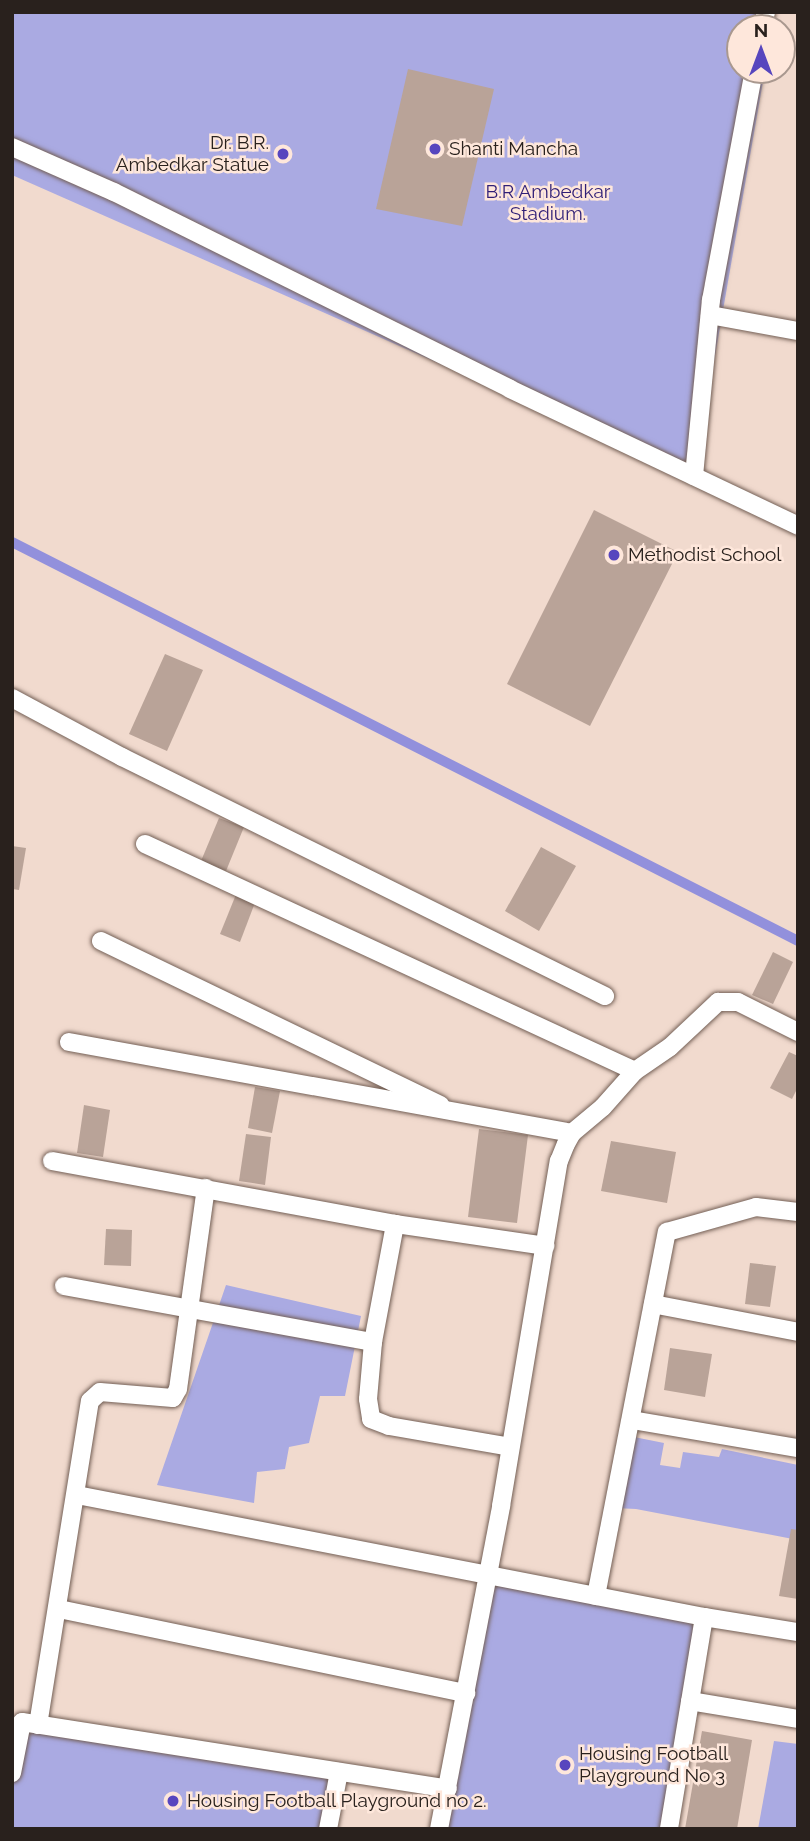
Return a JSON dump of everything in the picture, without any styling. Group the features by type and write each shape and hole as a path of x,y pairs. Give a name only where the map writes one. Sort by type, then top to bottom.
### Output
{"lane":[{"path":"694,476 710,315 751,84"},
{"path":"12,147 114,192 510,389 798,526"},
{"path":"710,315 798,331"},
{"path":"12,698 122,757 605,996"},
{"path":"145,844 635,1071"},
{"path":"101,941 462,1115"},
{"path":"439,1829 489,1575 559,1161 572,1133 603,1107 635,1071 670,1047 718,1002 738,1002 798,1032"},
{"path":"69,1042 572,1133"},
{"path":"52,1161 395,1224 545,1246"},
{"path":"38,1725 59,1609 90,1401 100,1392 173,1398 178,1389 206,1188"},
{"path":"596,1596 667,1232 756,1207 798,1212"},
{"path":"395,1224 373,1342 368,1399 371,1419 389,1426 510,1447"},
{"path":"64,1286 373,1342"},
{"path":"653,1304 798,1332"},
{"path":"632,1420 798,1448"},
{"path":"77,1495 596,1596 798,1632"},
{"path":"59,1609 466,1693"},
{"path":"669,1829 704,1616"},
{"path":"690,1701 798,1719"},
{"path":"12,1773 22,1722 448,1789"},
{"path":"328,1829 339,1772"}],"green space":[{"name":"B.R Ambedkar Stadium.","path":"12,12 774,12 726,14 726,84 763,84 694,476 12,175"},
{"path":"226,1285 361,1316 345,1396 320,1396 309,1443 289,1447 285,1469 257,1472 254,1503 157,1485"},
{"path":"629,1436 664,1443 660,1465 680,1468 683,1452 719,1457 722,1449 798,1465 798,1540 636,1509 615,1508"},
{"name":"Housing Football Playground No 3","path":"489,1575 704,1617 669,1829 438,1829"},
{"name":"Housing Football Playground no 2.","path":"22,1722 339,1772 328,1829 12,1829 12,1773"},
{"path":"774,1741 798,1744 798,1829 758,1829"}],"building":[{"name":"Shanti Mancha","path":"408,69 494,89 462,226 376,209"},
{"path":"594,510 678,552 590,726 507,684"},
{"path":"165,654 203,670 167,751 129,734"},
{"path":"219,818 244,827 226,871 201,861"},
{"path":"12,846 26,848 19,890 12,889"},
{"path":"541,847 576,866 539,931 505,911"},
{"path":"237,892 256,900 240,942 220,934"},
{"path":"773,952 793,962 773,1004 752,995"},
{"path":"789,1052 798,1056 798,1087 792,1099 770,1088"},
{"path":"255,1087 280,1091 272,1133 248,1128"},
{"path":"84,1105 110,1110 103,1157 77,1153"},
{"path":"479,1129 528,1135 517,1223 468,1217"},
{"path":"246,1134 271,1137 265,1185 239,1181"},
{"path":"611,1141 676,1152 667,1203 601,1191"},
{"path":"106,1229 132,1230 131,1266 104,1265"},
{"path":"750,1263 776,1266 770,1307 745,1304"},
{"path":"670,1348 712,1354 705,1397 664,1390"},
{"path":"791,1529 798,1530 798,1599 779,1596"},
{"path":"702,1731 752,1740 737,1829 685,1829"}],"waterway":[{"path":"12,542 798,941"}],"place":[{"name":"Shanti Mancha","path":"435,149"},
{"name":"Dr. B.R. Ambedkar Statue","path":"283,154"},
{"name":"Methodist School","path":"614,555"},
{"name":"Housing Football Playground No 3","path":"565,1765"},
{"name":"Housing Football Playground no 2.","path":"173,1801"}]}
